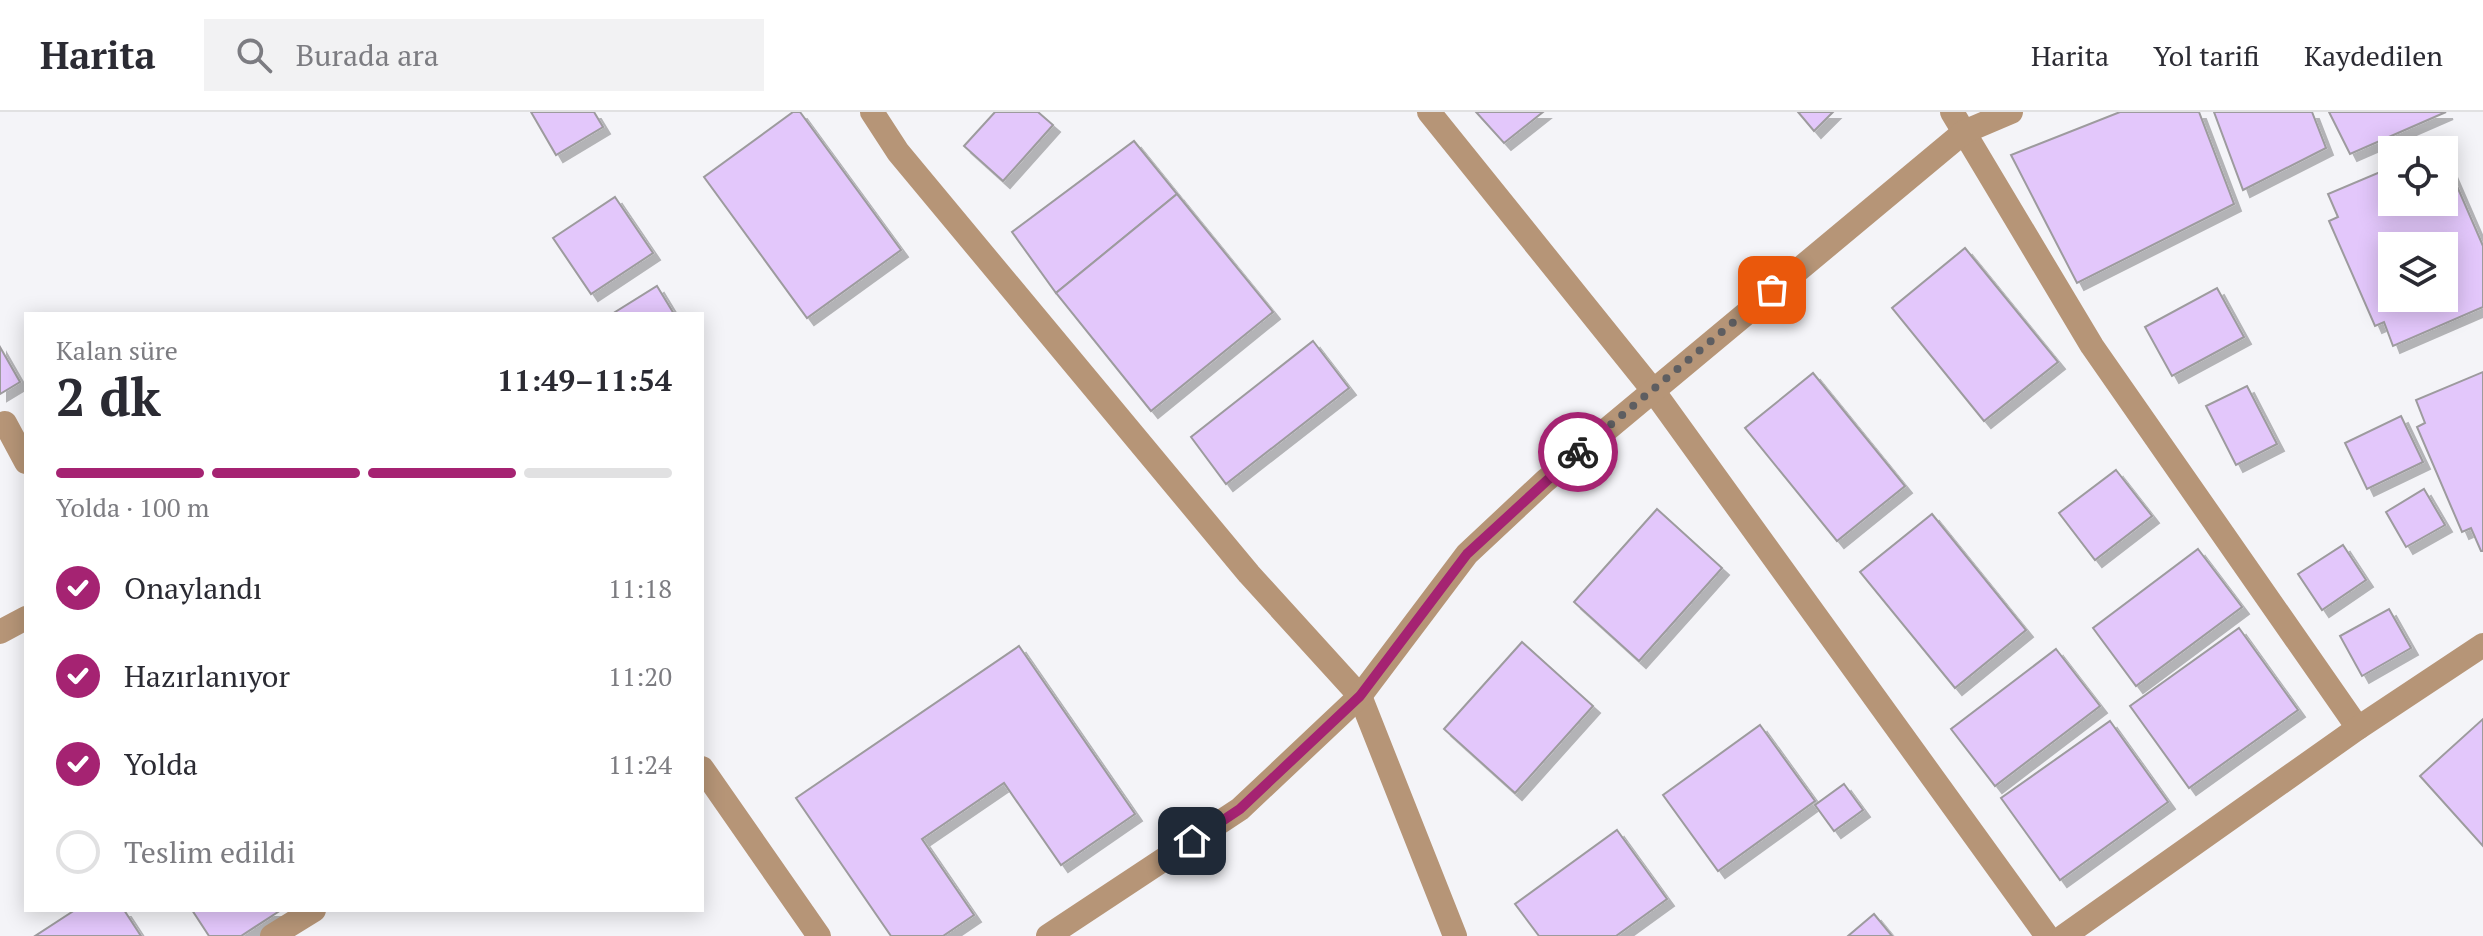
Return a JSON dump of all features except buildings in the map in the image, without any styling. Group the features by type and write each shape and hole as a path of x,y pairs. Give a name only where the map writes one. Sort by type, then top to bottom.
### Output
{"street":[{"path":"872,112 898,152 1219,538 1360,696 1455,936"},
{"path":"1429,112 1652,389 2047,936"},
{"path":"1048,936 1240,809 1360,696 1467,554 1545,481 1958,122 2011,112"},
{"path":"1958,122 2092,346 2358,728"},
{"path":"5,423 24,458"},
{"path":"0,632 24,619"},
{"path":"2064,936 2358,728 2483,645"},
{"path":"704,771 819,936"},
{"path":"272,936 311,912"}],"way so far":[{"path":"1578,452 1772,290"}],"route":[{"path":"1192,841 1240,809 1360,696 1467,554 1578,452"}]}
